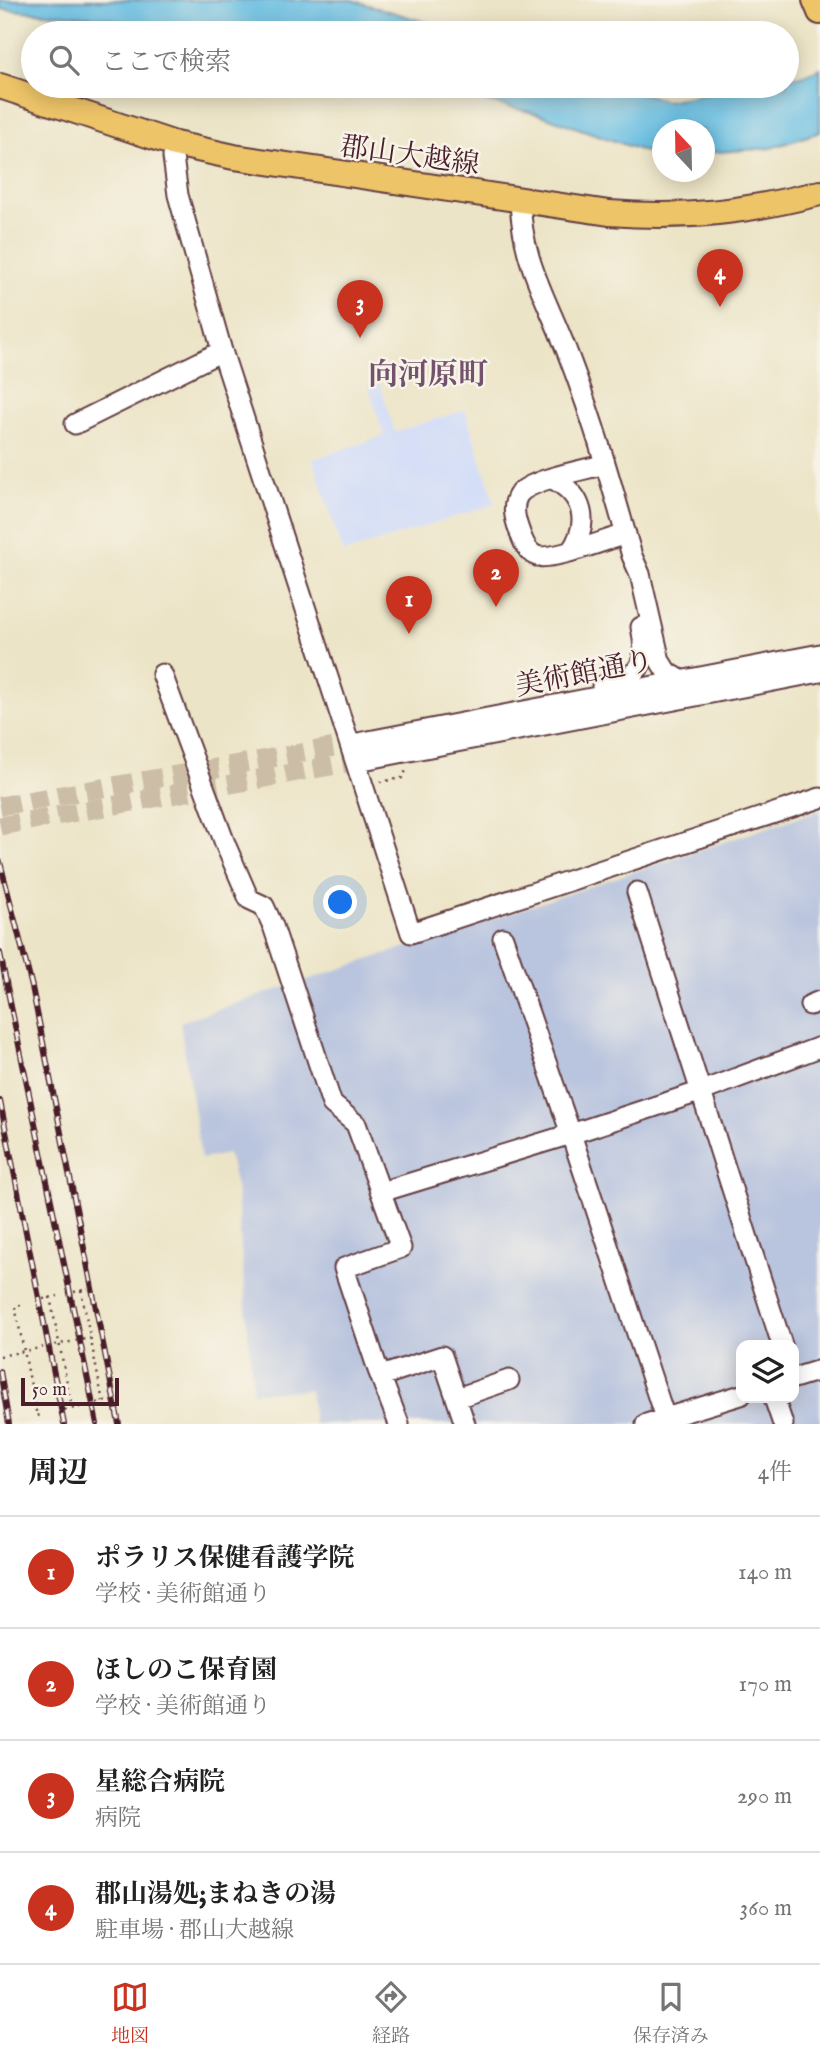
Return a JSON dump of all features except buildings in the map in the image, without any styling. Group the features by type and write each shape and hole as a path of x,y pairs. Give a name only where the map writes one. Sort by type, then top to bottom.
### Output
{"main road":[{"path":"816,0 820,12"},
{"name":"郡山大越線","path":"0,86 21,93"},
{"name":"郡山大越線","path":"36,98 176,144 234,157 609,213 649,216 704,215 751,209 820,193"}],"street":[{"path":"176,144 173,158 178,195 222,351 411,933 820,798"},
{"path":"520,200 522,230 530,264 568,353 605,464 625,534 640,574 663,666 672,676 684,682"},
{"path":"75,424 222,351"},
{"path":"605,464 529,486 519,495 514,509 519,530 527,548 536,556 551,556 625,534"},
{"path":"553,479 575,495 581,510 580,538 571,551"},
{"path":"517,714 537,701 629,678 638,669 645,645 631,575 632,556"},
{"name":"美術館通り","path":"820,654 517,714 360,751 820,672"},
{"path":"162,674 226,846 249,899 264,906 273,926 332,1104 356,1124 401,1248 344,1268 399,1424"},
{"path":"637,892 780,1340"},
{"path":"503,938 571,1134 659,1422 736,1397"},
{"path":"381,1192 702,1091 820,1047"},
{"path":"382,1376 442,1356 465,1424"},
{"path":"799,1376 820,1370"},
{"path":"457,1398 509,1380"},
{"path":"776,1403 783,1424"}],"path":[{"path":"363,785 402,778 409,766"},
{"path":"74,1292 88,1289"},
{"path":"81,1290 103,1402"},
{"path":"43,1299 58,1296"},
{"path":"50,1297 72,1408"},
{"path":"21,1305 15,1306 37,1416 43,1414"},
{"path":"0,1356 90,1338"},
{"path":"97,1403 111,1400"},
{"path":"65,1410 80,1407"}],"shaded area":[{"path":"379,381 395,432 465,410 495,504 343,553 313,459 384,436 368,384"},
{"path":"820,810 820,1424 314,1424 310,1390 253,1392 236,1186 228,1154 201,1159 180,1022"}],"water":[{"path":"0,0 352,0 422,21 120,21 0,9"},
{"path":"820,68 820,132 771,148 715,152 715,119 652,119 652,154 538,114 471,98 657,98 666,101 682,98 799,98 799,76"}],"tunnel":[{"path":"0,806 358,743"},
{"path":"0,826 363,760"}],"railway":[{"path":"0,862 32,987 119,1424"},
{"path":"0,953 97,1424"},
{"path":"0,1101 64,1424"},
{"path":"0,1371 9,1424"}],"place":[{"name":"郡山湯処;まねきの湯","path":"720,307"},
{"name":"星総合病院","path":"360,338"},
{"name":"ほしのこ保育園","path":"496,607"},
{"name":"ポラリス保健看護学院","path":"409,634"}],"district":[{"name":"向河原町","path":"428,374"}]}
